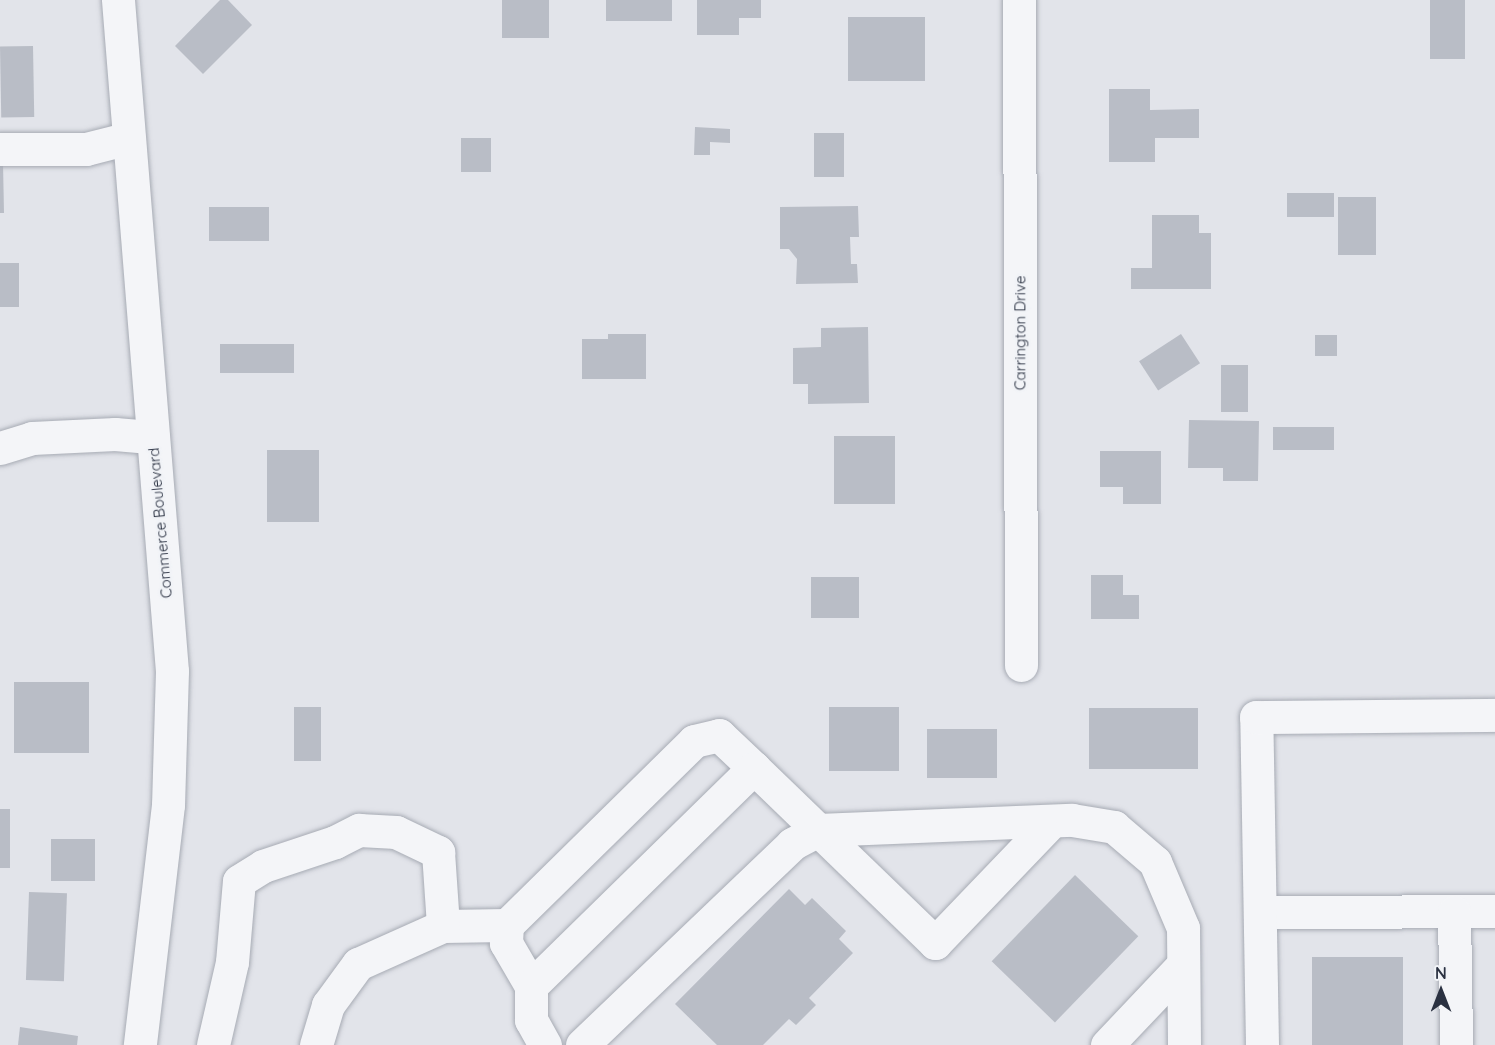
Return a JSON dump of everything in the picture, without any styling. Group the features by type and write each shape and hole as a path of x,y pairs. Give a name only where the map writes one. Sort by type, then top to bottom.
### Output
{"street":[{"name":"Commerce Boulevard","path":"118,0 171,693 168,805 140,1045"},
{"name":"Carrington Drive","path":"1019,0 1021,665"},
{"path":"0,149 86,149 129,138"},
{"path":"0,448 32,438 115,434 153,437"},
{"path":"1262,1045 1256,717 1495,715"},
{"path":"545,1045 531,1020 531,986 506,943 507,925 694,741 719,735 935,943 1052,821"},
{"path":"531,986 754,768"},
{"path":"582,1045 792,844 819,830 1072,820 1114,827 1155,862 1183,928 1184,1045"},
{"path":"213,1045 232,962 239,881 263,866 359,830 396,832 438,852 443,926"},
{"path":"1260,912 1495,911"},
{"path":"1454,912 1456,1045"},
{"path":"316,1045 328,1005 358,964 443,926 507,925"},
{"path":"1107,1045 1183,965"}],"building":[{"path":"220,0 228,0 252,25 203,74 175,46"},
{"path":"502,0 549,0 549,38 502,38"},
{"path":"606,0 672,0 672,21 606,21"},
{"path":"697,0 761,0 761,18 739,18 739,35 697,35"},
{"path":"1430,0 1465,0 1465,59 1430,59"},
{"path":"848,17 925,17 925,81 848,81"},
{"path":"33,46 34,117 1,118 0,47"},
{"path":"1109,89 1150,89 1150,110 1199,109 1199,138 1155,138 1155,162 1109,162"},
{"path":"695,127 730,129 730,143 710,142 710,155 694,155"},
{"path":"814,133 844,133 844,177 814,177"},
{"path":"461,138 491,138 491,172 461,172"},
{"path":"0,163 3,163 4,213 0,213"},
{"path":"1287,193 1334,193 1334,217 1287,217"},
{"path":"1338,197 1376,197 1376,255 1338,255"},
{"path":"858,206 859,237 850,237 851,264 857,264 858,283 796,284 797,259 789,249 780,249 780,207"},
{"path":"209,207 269,207 269,241 209,241"},
{"path":"1152,215 1199,215 1199,233 1211,233 1211,289 1131,289 1131,268 1152,268"},
{"path":"0,263 19,263 19,307 0,307"},
{"path":"868,327 869,403 808,404 808,384 793,384 793,348 821,347 821,328"},
{"path":"608,334 646,334 646,379 582,379 582,339 608,339"},
{"path":"1181,334 1200,363 1158,391 1139,361"},
{"path":"1315,335 1337,335 1337,356 1315,356"},
{"path":"220,344 294,344 294,373 220,373"},
{"path":"1221,365 1248,365 1248,412 1221,412"},
{"path":"1189,420 1259,421 1258,481 1223,481 1223,468 1188,468"},
{"path":"1273,427 1334,427 1334,450 1273,450"},
{"path":"834,436 895,436 895,504 834,504"},
{"path":"267,450 319,450 319,522 267,522"},
{"path":"1100,451 1161,451 1161,504 1123,504 1123,487 1100,487"},
{"path":"1091,575 1123,575 1123,595 1139,595 1139,619 1091,619"},
{"path":"811,577 859,577 859,618 811,618"},
{"path":"14,682 89,682 89,753 14,753"},
{"path":"294,707 321,707 321,761 294,761"},
{"path":"829,707 899,707 899,771 829,771"},
{"path":"1089,708 1198,708 1198,769 1089,769"},
{"path":"927,729 997,729 997,778 927,778"},
{"path":"0,809 10,809 10,868 0,868"},
{"path":"51,839 95,839 95,881 51,881"},
{"path":"1075,875 1138,936 1055,1022 992,961"},
{"path":"789,889 805,905 812,898 846,931 839,939 853,953 809,998 816,1005 796,1025 789,1019 763,1045 717,1045 675,1004"},
{"path":"29,892 67,893 64,981 26,980"},
{"path":"1312,957 1403,957 1403,1045 1312,1045"},
{"path":"20,1027 78,1036 77,1045 18,1045"}]}
